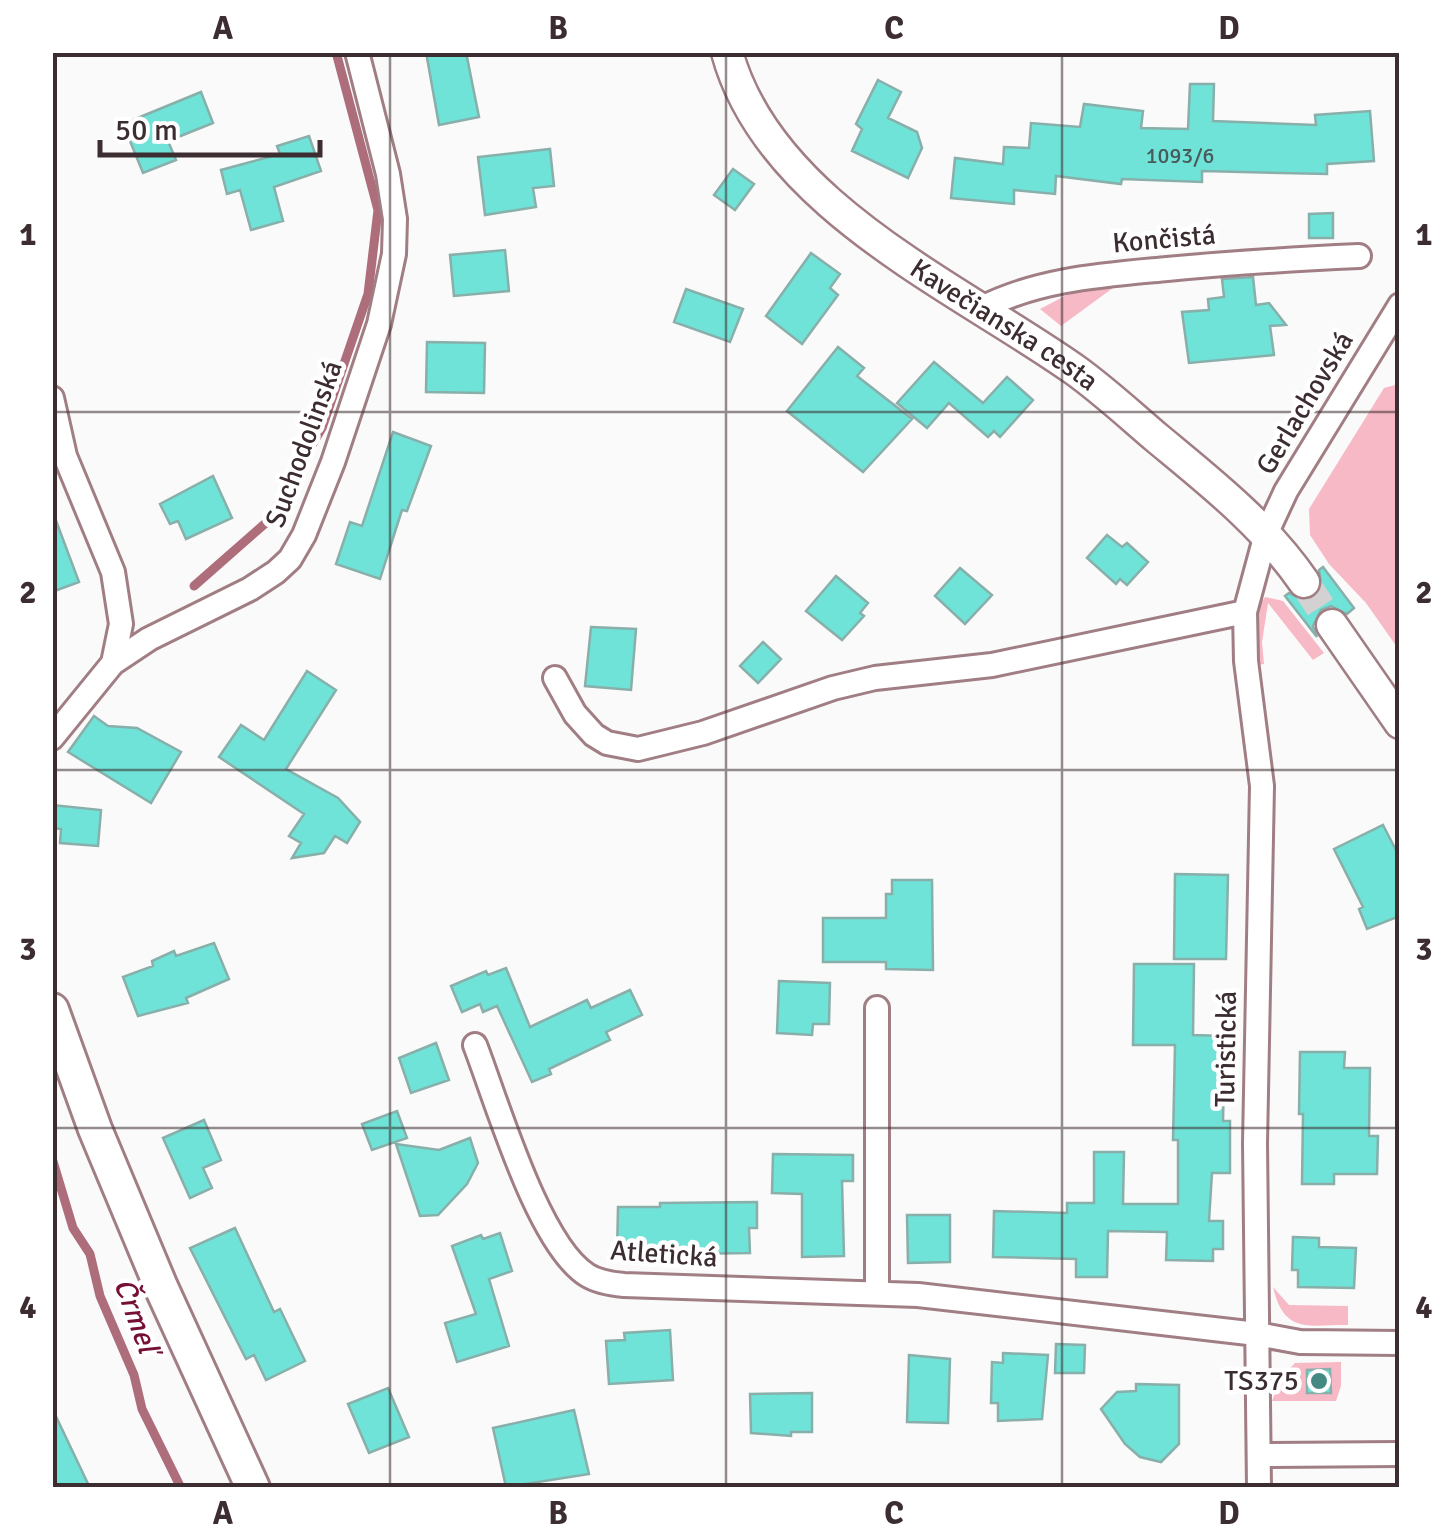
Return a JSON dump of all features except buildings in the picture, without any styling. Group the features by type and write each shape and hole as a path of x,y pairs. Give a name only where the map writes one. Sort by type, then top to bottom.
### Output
{"main road":[{"path":"52,1010 102,1146 253,1488"}],"street":[{"name":"Suchodolinská","path":"52,738 113,663 149,639 250,590 290,559 304,535 378,324 394,254 395,219 388,174 357,52"},
{"name":"Kavečianska cesta","path":"727,52 732,74 768,136 802,174 871,238 1076,371 1228,497 1266,534 1304,582"},
{"name":"Končistá","path":"980,309 1011,293 1092,276 1263,260 1359,256"},
{"name":"Gerlachovská","path":"1266,534 1286,491 1390,342 1400,305"},
{"path":"52,398 65,456 113,572 121,624 113,663"},
{"name":"Turistická","path":"1259,1488 1256,1030 1262,786 1246,661 1245,612 1266,534"},
{"path":"554,678 575,714 594,735 607,743 638,748 703,733 832,688 875,678 992,666 1245,612"},
{"path":"1332,625 1400,722"},
{"path":"876,1292 877,1008"},
{"name":"Atletická","path":"475,1046 544,1220 568,1258 590,1278 624,1285 876,1292 1300,1342 1400,1343"},
{"path":"1259,1456 1400,1454"}],"shaded area":[{"path":"1117,285 1061,326 1040,309 1080,288"},
{"path":"1399,384 1399,650 1310,535 1309,509 1384,388"},
{"path":"1265,597 1283,601 1324,653 1313,660 1268,603 1262,642 1264,664 1256,665 1253,615"},
{"path":"1273,1287 1289,1305 1348,1306 1348,1325 1309,1325 1291,1320"},
{"path":"1341,1362 1341,1386 1336,1401 1272,1401 1281,1377 1295,1363"}],"waterway":[{"path":"194,586 268,521 322,428 368,294 378,210 336,52"},
{"name":"Črmeľ","path":"52,1158 73,1228 90,1254 100,1296 134,1375 142,1409 181,1488"}],"tunnel":[{"path":"1304,582 1332,625"}],"place":[{"name":"TS375","path":"1319,1381"}]}
